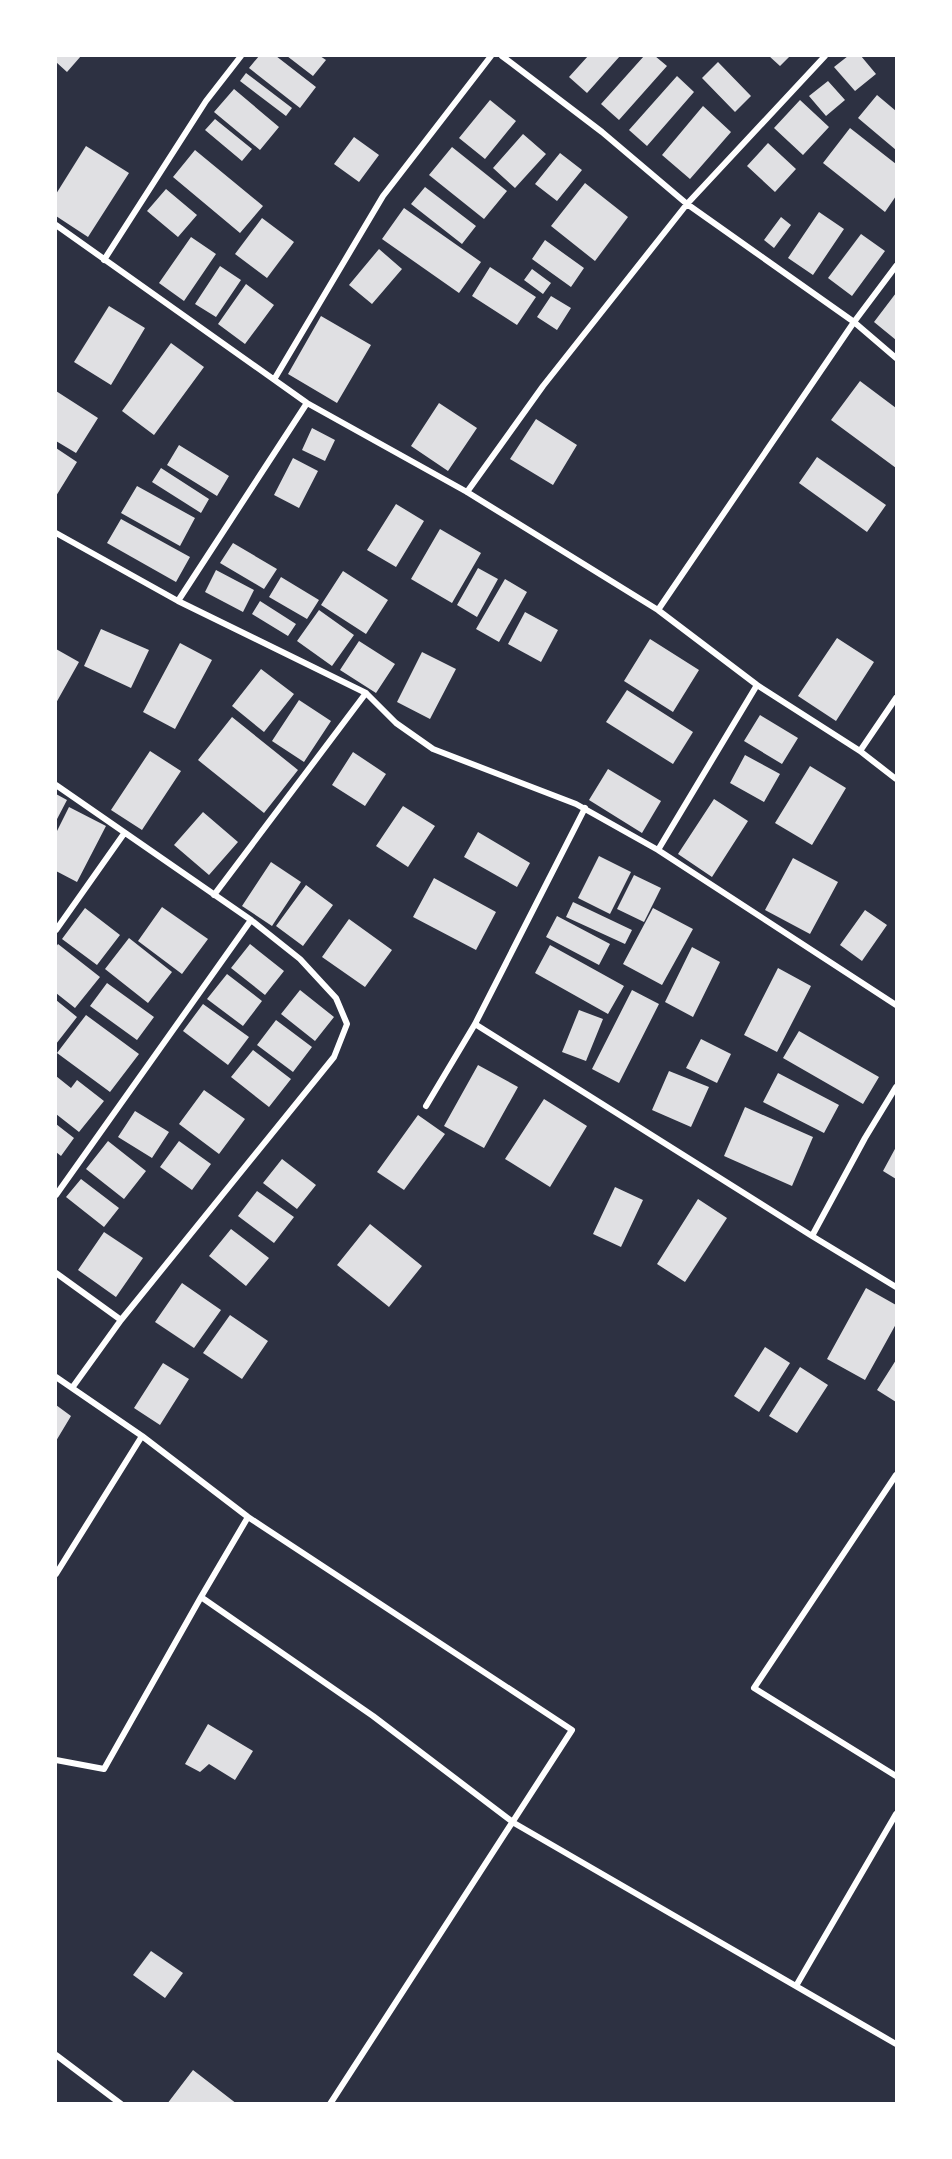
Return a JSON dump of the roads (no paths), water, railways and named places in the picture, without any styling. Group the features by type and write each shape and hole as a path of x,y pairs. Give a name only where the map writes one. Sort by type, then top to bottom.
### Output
{"street":[{"path":"104,261 206,101 241,56"},
{"path":"275,378 383,196 491,56"},
{"path":"502,56 602,132 687,204 854,322 897,357"},
{"path":"467,492 543,386 687,204 825,56"},
{"path":"56,225 104,261 275,378 307,403 467,492 658,610 757,685 860,751 897,779"},
{"path":"658,610 854,322 897,266"},
{"path":"178,601 307,403"},
{"path":"56,533 178,601 366,693 396,723 433,749 585,808 658,850 897,1005"},
{"path":"658,850 757,685"},
{"path":"214,895 366,693"},
{"path":"860,751 897,698"},
{"path":"56,785 123,835 251,920 307,967 336,998 347,1024 334,1057 121,1320 72,1388"},
{"path":"426,1106 475,1024 585,808"},
{"path":"56,930 123,835"},
{"path":"56,1195 251,920"},
{"path":"475,1024 897,1287"},
{"path":"812,1236 865,1138 897,1087"},
{"path":"56,1273 121,1320"},
{"path":"56,1377 142,1436 248,1517 572,1730 514,1823 330,2103"},
{"path":"56,1574 142,1436"},
{"path":"897,1475 753,1688 897,1776"},
{"path":"56,1760 104,1769 248,1517"},
{"path":"201,1597 373,1716 514,1823 897,2044"},
{"path":"796,1986 897,1814"},
{"path":"56,2055 121,2103"}]}
